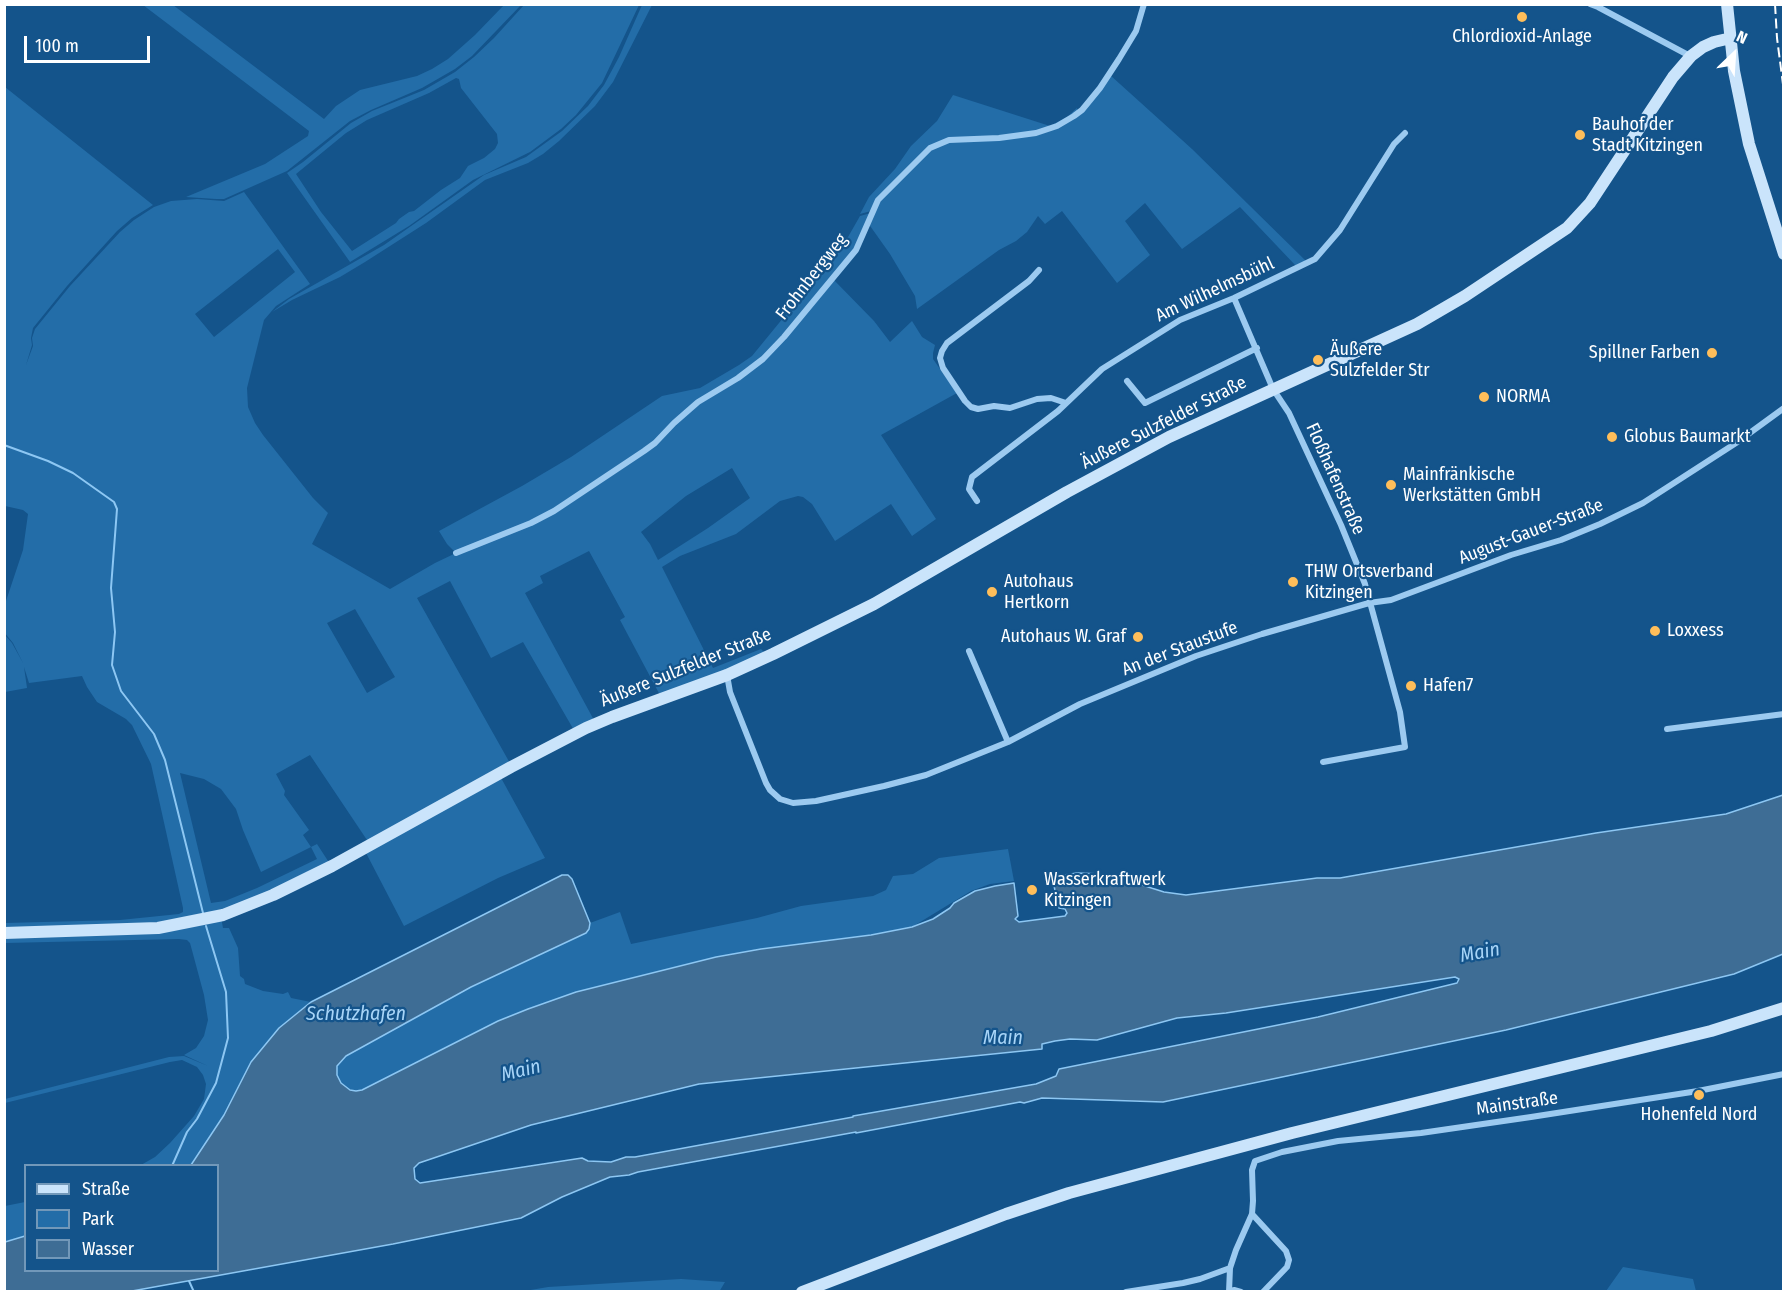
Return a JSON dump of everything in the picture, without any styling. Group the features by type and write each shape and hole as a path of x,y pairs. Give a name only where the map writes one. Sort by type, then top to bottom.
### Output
{"main road":[{"path":"1727,4 1734,71 1749,144 1784,254"},
{"name":"Äußere Sulzfelder Straße","path":"4,933 137,930 182,924 223,915 273,895 332,866 586,728 727,675 874,604 1067,492 1169,437 1417,324 1465,296 1567,228 1590,203 1672,77 1691,56 1709,44 1731,38"},
{"path":"802,1292 1006,1214 1080,1190 1292,1133 1729,1026 1784,1008"}],"street":[{"name":"Frohnbergweg","path":"456,553 537,521 554,511 644,451 698,402 738,378 763,359 856,250 878,200 930,148 949,140 1036,134 1057,126 1082,110 1100,88 1136,32 1144,4"},
{"path":"1590,4 1691,56"},
{"name":"Am Wilhelmsbühl","path":"977,501 969,489 972,477 1066,404 1102,369 1180,320 1234,298 1315,259 1340,230 1394,144 1405,133"},
{"path":"1039,270 1029,281 948,343 940,358 943,368 965,401 978,409 994,406 1010,408 1037,399 1051,398 1066,404"},
{"name":"Floßhafenstraße","path":"1234,298 1274,389 1289,414 1341,525 1365,584 1400,712 1405,747 1323,762"},
{"path":"1127,381 1145,403 1257,348"},
{"name":"August-Gauer-Straße","path":"1370,603 1391,600 1600,524 1661,491 1736,443 1784,408"},
{"name":"An der Staustufe","path":"727,675 730,692 765,783 775,795 786,801 793,803 816,801 926,774 1008,742 1080,704 1196,656 1262,634 1370,603"},
{"path":"969,651 1008,742"},
{"path":"1667,729 1784,714"},
{"name":"Mainstraße","path":"1252,1214 1252,1170 1256,1161 1282,1152 1338,1141 1421,1133 1531,1118 1688,1093 1784,1074"},
{"path":"1241,1292 1234,1290 1230,1292 1230,1268 1252,1214 1286,1251 1289,1260 1287,1267 1263,1292"},
{"path":"1126,1292 1200,1279 1230,1268"}],"green space":[{"path":"143,5 173,5 324,119 336,106 360,90 417,76 432,69 448,59 475,35 504,5 521,5 472,56 455,69 422,88 350,121 287,171 224,199 216,199 186,197 265,164 308,136 309,131"},
{"path":"524,5 639,5 602,83 576,115 561,129 530,152 473,180 409,226 350,262 287,173 351,123 372,111 424,90 455,72 494,38","holes":["456,78 459,79 461,88 497,134 498,143 495,149 468,166 460,178 414,211 409,212 352,251 321,212 296,174 346,133 367,120 429,93"]},
{"path":"642,5 652,5 613,82 595,106 559,141 528,163 485,180 426,223 340,277 272,312 289,299 384,245 484,175 526,157 562,131 588,106 604,85"},
{"path":"1110,75 1192,149 1306,261 1296,266 1240,207 1182,249 1145,203 1125,221 1150,255 1117,283 1062,211 1045,224 1038,216 1027,232 1016,241 999,250 917,309 915,296 868,223 879,200 907,172 879,198 871,211 860,214 869,197 895,169 911,146 937,121 953,95 1050,126 1067,117 1077,108 1077,110 1081,109 1066,121 1048,129 982,139 999,139 1036,134 1058,127 1074,117 1090,102"},
{"path":"5,87 153,205 117,231 33,328 31,338 32,345 26,365 33,346 32,338 35,329 70,286 134,220 154,207 171,201 197,199 224,201 244,192 310,284 276,306 264,320 247,388 248,407 263,435 313,498 328,513 312,544 390,589 456,553 439,531 571,457 662,396 700,388 752,356 848,237 860,216 871,213 859,243 831,277 874,321 890,342 912,321 922,337 935,345 933,359 957,393 881,435 936,519 912,536 891,504 835,541 812,504 798,496 780,501 736,534 680,556 662,567 713,668 761,649 767,655 661,697 620,620 625,617 589,551 540,576 543,583 525,593 595,722 575,732 523,642 491,658 450,581 417,598 511,765 369,843 310,755 276,774 285,791 284,795 309,830 303,835 311,847 317,844 330,864 223,913 157,926 5,931 5,923 120,920 179,914 183,912 183,908 151,764 132,725 97,702 82,676 29,683 24,667 27,688 5,692 4,634 23,663 13,643 4,632 5,604 23,550 28,514 23,510 5,506","holes":["278,249 295,272 214,337 195,314","732,468 750,498 658,560 641,532 686,496","355,609 395,677 367,693 327,623","180,773 204,779 221,789 236,809 261,872 311,847 317,859 257,888 225,901 211,903"]},
{"path":"500,776 545,858 498,878 404,926 365,851"},
{"path":"1008,849 1014,881 990,884 971,891 912,927 716,957 576,992 498,1021 362,1090 350,1090 341,1083 337,1075 337,1066 346,1056 471,987 583,935 589,929 590,923 620,912 631,944 757,918 801,906 873,896 886,890 893,876 913,874 939,858"},
{"path":"221,917 223,928 229,928 238,948 240,976 244,979 245,984 263,991 283,994 288,992 291,998 311,1002 279,1028 193,1164 143,1164 155,1157 170,1143 194,1116 204,1099 206,1084 197,1067 182,1060 170,1062 5,1103 5,1099 169,1057 184,1056 208,1066 184,1055 196,1048 204,1036 208,1020 190,943 179,939 5,943 5,935"},
{"path":"24,1202 24,1236 5,1242 5,1206"},
{"path":"1623,1267 1693,1279 1696,1291 1606,1291"},
{"path":"681,1279 725,1282 719,1292 525,1291 548,1287"}],"water":[{"path":"1783,795 1783,954 1734,974 1506,1030 1163,1102 1042,1098 610,1177 562,1197 521,1218 393,1244 132,1291 5,1291 5,1242 24,1236 24,1272 219,1272 219,1164 192,1164 224,1115 251,1062 279,1028 311,1002 562,875 568,875 572,879 590,923 586,933 471,987 346,1056 337,1066 337,1075 341,1083 350,1090 362,1090 498,1021 576,992 716,957 912,927 933,919 975,891 995,886 1014,883 1018,916 1015,919 1019,922 1065,916 1067,913 1065,909 1059,908 1052,877 1077,873 1101,874 1164,892 1186,895 1317,878 1340,878 1596,833 1726,814","holes":["1455,977 1459,979 1457,983 1318,1017 1059,1069 1056,1076 1036,1084 626,1157 611,1162 588,1161 582,1158 420,1183 415,1179 414,1168 419,1163 531,1125 699,1084 1042,1049 1042,1044 1055,1041 1097,1040 1177,1018 1226,1013"]}],"waterway":[{"path":"4,445 73,473 114,502 117,509 111,588 115,632 112,665 121,691 154,734 165,760 203,913"},
{"path":"173,1164 187,1132 197,1119 216,1083 228,1038 226,992 206,926"},
{"path":"189,1281 194,1292"}],"railway":[{"path":"1775,4 1784,92"}],"place":[{"name":"Chlordioxid-Anlage","path":"1522,17"},
{"name":"Bauhof der Stadt Kitzingen","path":"1580,135"},
{"name":"Spillner Farben","path":"1712,353"},
{"name":"Äußere Sulzfelder Str","path":"1318,360"},
{"name":"NORMA","path":"1484,397"},
{"name":"Globus Baumarkt","path":"1612,437"},
{"name":"Mainfränkische Werkstätten GmbH","path":"1391,485"},
{"name":"THW Ortsverband Kitzingen","path":"1293,582"},
{"name":"Autohaus Hertkorn","path":"992,592"},
{"name":"Loxxess","path":"1655,631"},
{"name":"Autohaus W. Graf","path":"1138,637"},
{"name":"Hafen7","path":"1411,686"},
{"name":"Wasserkraftwerk Kitzingen","path":"1032,890"},
{"name":"Hohenfeld Nord","path":"1699,1095"}],"water label":[{"name":"Main","path":"1480,953"},
{"name":"Schutzhafen","path":"356,1014"},
{"name":"Main","path":"1003,1038"},
{"name":"Main","path":"521,1071"}]}
